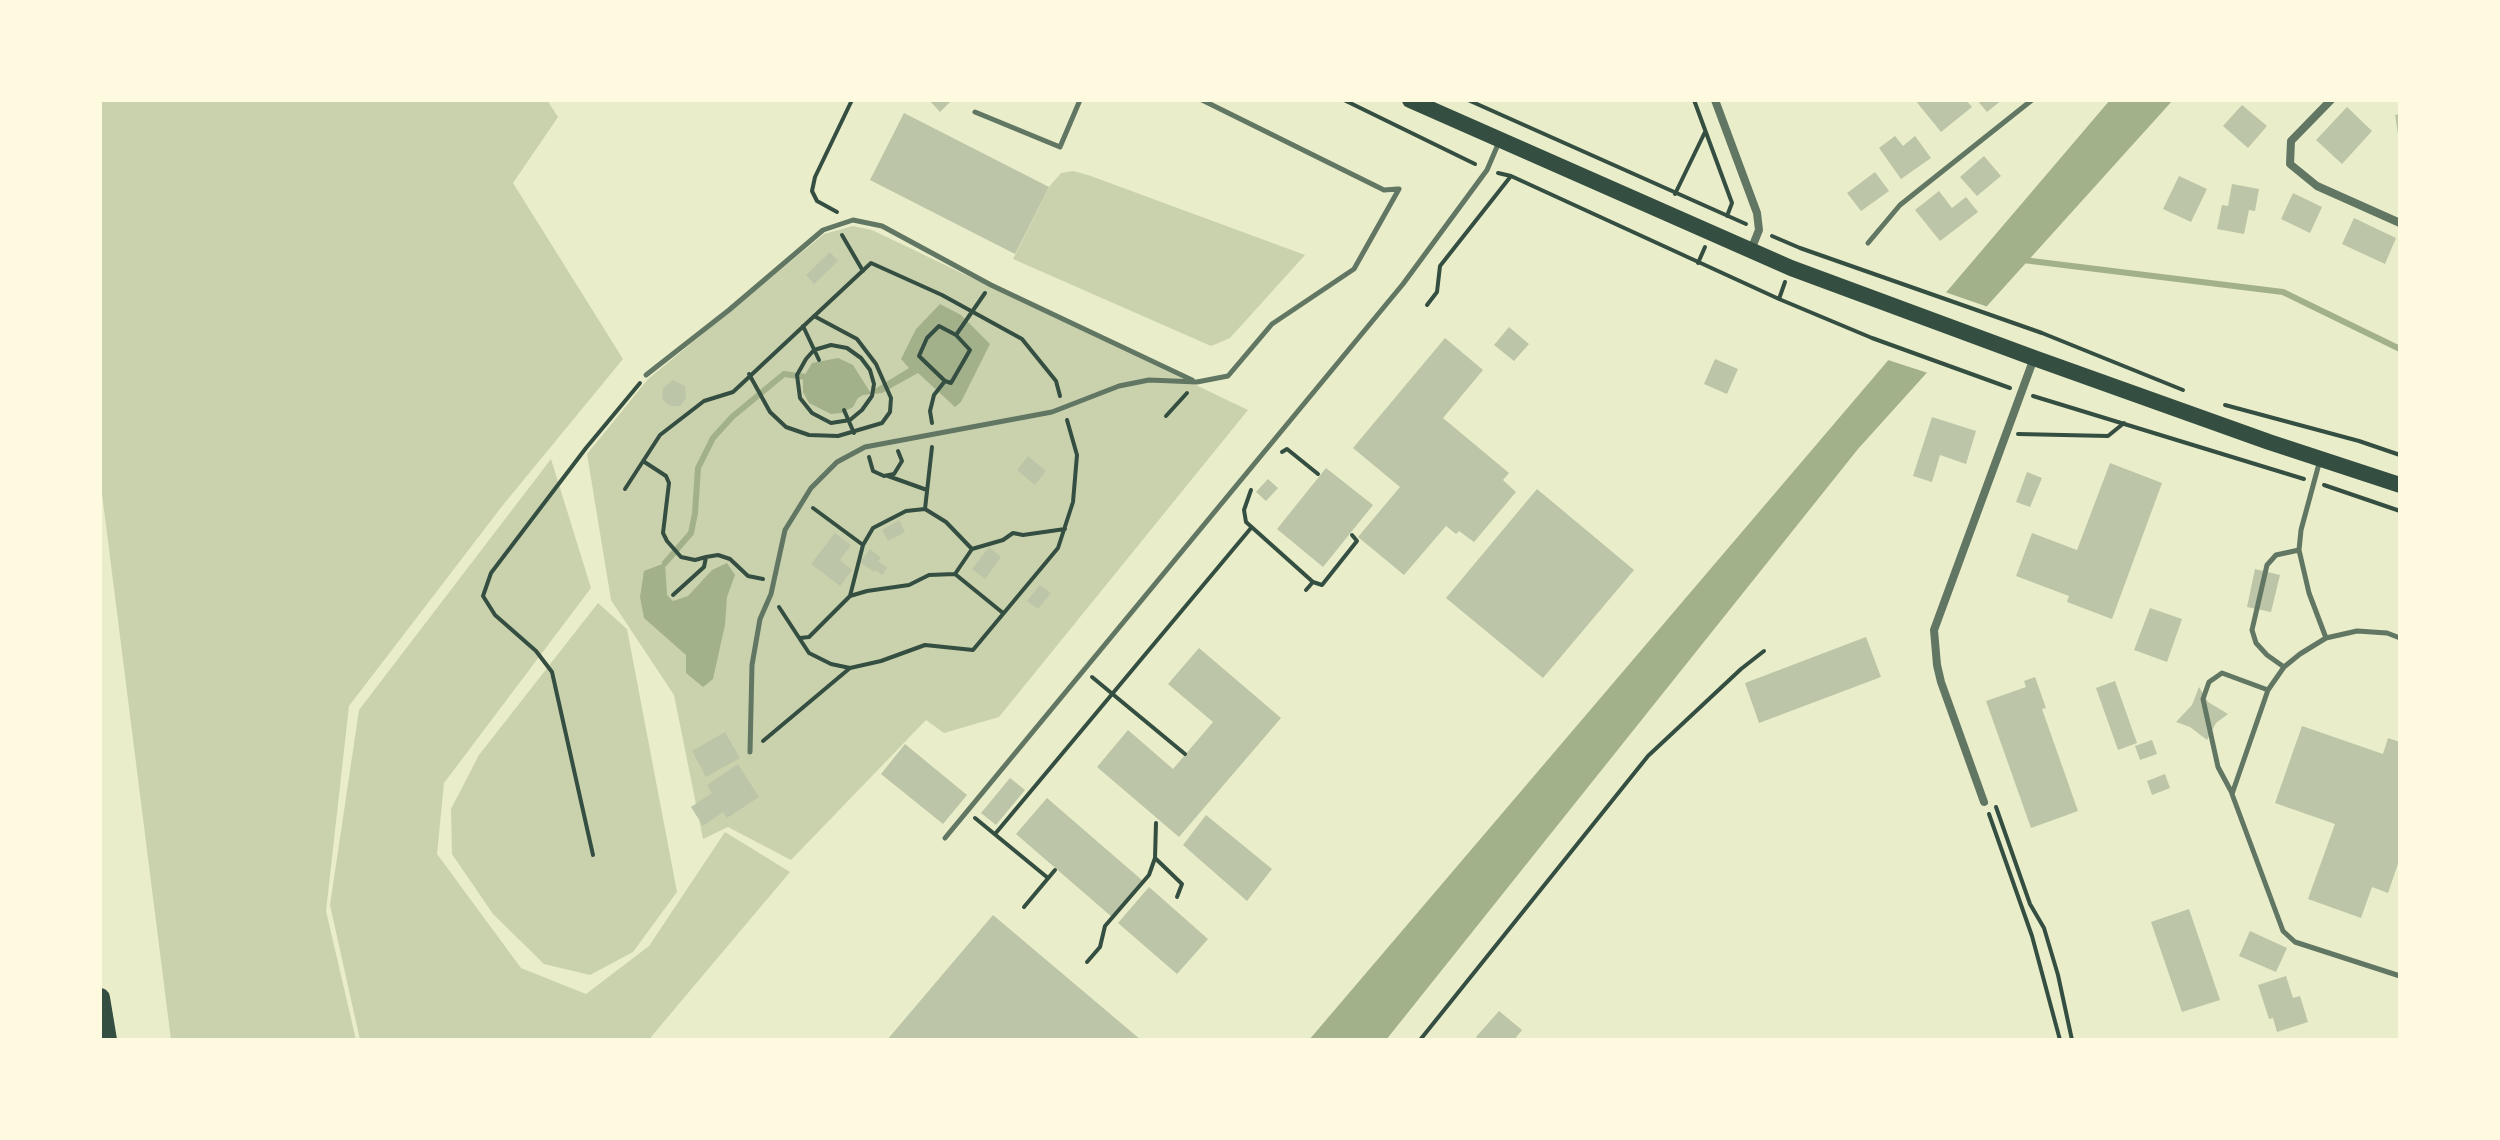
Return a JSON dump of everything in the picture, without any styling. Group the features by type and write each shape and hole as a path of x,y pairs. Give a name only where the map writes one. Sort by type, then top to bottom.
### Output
{"highway":[{"path":"100,998 107,1040"}],"main road":[{"path":"1410,100 1751,251 1885,304 2400,485"}],"street":[{"path":"1715,100 1757,213 1759,230 1751,251"},
{"path":"2331,100 2291,141 2290,164 2317,186 2400,223"},
{"path":"1984,802 1941,682 1934,630 2034,358"}],"lane":[{"path":"975,112 1060,147 1080,100"},
{"path":"750,752 752,665 760,619 771,594 785,530 811,488 837,462 865,447 1063,409 1078,400 1119,386 1149,380 1197,382 1228,376 1272,324 1354,269 1399,189 1384,190 1202,100"},
{"path":"1868,243 1900,205 2032,100"},
{"path":"945,838 1403,284 1487,170 1500,141"},
{"path":"646,375 823,230 853,220 882,226 991,285 1197,382"},
{"path":"2321,459 2301,530 2299,550 2309,593 2326,638"},
{"path":"2284,667 2256,643 2252,630 2267,565 2276,555 2299,550"},
{"path":"2232,794 2268,690 2284,667 2326,638 2357,631 2387,633 2400,638"},
{"path":"2268,690 2222,673 2209,682 2203,699 2218,767 2232,794 2283,931 2295,942 2400,976"}],"path":[{"path":"852,100 815,177 812,191 817,201 853,220"},
{"path":"1344,100 1487,170 1511,176 1698,263 1872,338 2021,392 2400,511"},
{"path":"1468,100 1727,216 1732,203 1694,100"},
{"path":"1675,194 1705,132"},
{"path":"1427,305 1437,292 1440,266 1511,176"},
{"path":"837,226 863,271"},
{"path":"1800,248 2000,318 2186,391"},
{"path":"625,489 660,435 704,401 733,392 871,263 942,295 1022,339 1056,381 1077,455 1073,502 1058,548 973,650 925,645 850,668 831,664 809,653 771,594"},
{"path":"956,335 991,285"},
{"path":"749,374 770,412 786,427 809,435 838,436 882,423 890,412 891,398 876,364 857,339 814,316"},
{"path":"803,326 819,360"},
{"path":"939,326 956,335 970,350 951,383 945,381 919,356 927,338 939,326"},
{"path":"831,345 847,348 861,358 870,370 874,384 872,396 850,420 831,423 812,413 800,398 797,375 814,350 831,345"},
{"path":"593,855 552,672 536,651 495,615 483,596 491,573 646,375"},
{"path":"925,509 933,434 930,411 934,395 945,381"},
{"path":"1166,416 1197,382"},
{"path":"2215,403 2319,429 2400,455"},
{"path":"844,410 854,433"},
{"path":"2006,433 2108,436 2124,423"},
{"path":"887,476 894,474 902,461 894,441"},
{"path":"865,447 873,471 927,490"},
{"path":"1281,453 1287,449 1318,474"},
{"path":"643,461 666,476 669,483 663,533 681,557 695,560 718,555 730,559 748,576 774,580"},
{"path":"1253,486 1244,510 1246,522 1313,582 1322,585 1357,541 1352,535"},
{"path":"803,501 863,545"},
{"path":"850,596 863,545 873,528 906,511 925,509 946,522 972,549"},
{"path":"995,834 1251,528"},
{"path":"955,574 972,549 1003,540 1013,533 1023,535 1065,529"},
{"path":"673,595 704,567 706,557"},
{"path":"800,638 809,637 850,596 909,585 929,575 955,574 1003,613"},
{"path":"1306,590 1313,582"},
{"path":"1420,1040 1648,756 1764,651"},
{"path":"750,752 850,668"},
{"path":"1083,671 1185,754"},
{"path":"1984,802 2032,936 2060,1040"},
{"path":"1995,804 2030,904 2044,928 2072,1040"},
{"path":"967,812 1048,878"},
{"path":"1087,962 1100,947 1105,926 1149,875 1155,858 1156,823"},
{"path":"1155,858 1182,884 1177,897"},
{"path":"1024,907 1055,870"}],"shaded area":[{"path":"100,100 547,100 558,117 513,183 623,359 503,505 349,706 326,911 356,1040 171,1040 100,478"},
{"path":"2110,100 2173,100 1858,449 1386,1040 1309,1040"},
{"path":"1073,171 1305,255 1230,338 1211,346 1013,259 1049,187 1061,173"},
{"path":"853,226 872,230 1248,410 999,717 944,733 926,720 791,860 728,827 703,839 674,695 611,600 587,454 648,379 824,234"},
{"path":"940,304 961,315 990,344 961,402 955,407 918,373 882,393 863,395 853,407 842,413 831,414 809,403 803,392 803,378 812,363 838,358 853,365 870,392 909,368 901,359 916,329"},
{"path":"551,459 591,588 444,783 437,854 521,968 586,994 649,946 725,832 790,872 651,1037 652,1040 360,1040 330,905 359,710"},
{"path":"665,563 667,595 673,601 688,596 712,570 727,563 735,575 727,597 725,625 713,679 703,687 686,673 686,655 644,618 640,597 644,571"},
{"path":"598,603 627,629 677,892 633,952 590,975 544,964 493,914 452,854 451,809 479,755"}],"pier":[{"path":"1942,291 1991,308 1931,374 1885,359"}],"building":[{"path":"929,100 952,100 940,112"},
{"path":"1915,100 1966,100 1972,107 1941,132"},
{"path":"1977,100 2002,100 1987,112"},
{"path":"2242,105 2267,126 2248,148 2223,126"},
{"path":"2347,107 2372,131 2342,164 2316,140"},
{"path":"904,113 1049,187 1015,254 870,180"},
{"path":"2400,114 2400,134 2398,134 2395,115"},
{"path":"1895,136 1903,146 1915,136 1931,158 1901,179 1879,148"},
{"path":"1984,156 2001,176 1977,196 1960,177"},
{"path":"1875,172 1889,191 1861,211 1847,193"},
{"path":"2179,176 2207,189 2191,222 2163,209"},
{"path":"2232,184 2259,189 2255,211 2249,210 2244,234 2217,229 2222,205 2228,206"},
{"path":"1939,191 1952,208 1966,197 1978,212 1940,241 1915,210"},
{"path":"2293,193 2322,207 2310,233 2281,219"},
{"path":"2354,218 2396,238 2385,264 2342,244"},
{"path":"830,252 838,261 814,284 806,275"},
{"path":"1509,327 1529,344 1514,361 1494,345"},
{"path":"1445,338 1483,370 1443,418 1509,473 1503,480 1516,492 1474,542 1446,526 1404,575 1358,537 1400,487 1353,448"},
{"path":"1715,359 1738,369 1727,394 1704,384"},
{"path":"673,380 685,386 686,398 680,406 670,406 662,399 663,388"},
{"path":"1932,417 1976,431 1966,464 1940,455 1932,482 1913,476"},
{"path":"1028,456 1046,471 1035,485 1017,470"},
{"path":"2110,463 2162,483 2112,619 2067,602 2069,596 2016,576 2032,533 2077,550"},
{"path":"1326,468 1373,505 1323,567 1277,529"},
{"path":"2027,472 2042,478 2030,507 2016,502"},
{"path":"1268,479 1278,488 1266,501 1256,492"},
{"path":"1537,489 1634,570 1543,678 1446,598"},
{"path":"899,520 905,532 888,541 882,530"},
{"path":"835,533 851,545 840,560 852,570 840,586 811,564"},
{"path":"989,547 1001,557 985,579 972,569"},
{"path":"870,549 887,568 882,575 860,562"},
{"path":"2255,569 2280,575 2271,612 2247,607"},
{"path":"1040,585 1051,593 1038,609 1027,601"},
{"path":"2150,608 2182,619 2167,662 2134,650"},
{"path":"1866,637 1881,677 1759,723 1745,683"},
{"path":"1199,648 1281,718 1179,837 1097,767 1128,730 1173,769 1213,722 1168,684"},
{"path":"2035,677 2046,708 2042,709 2078,811 2031,828 1986,701 2026,687 2024,681"},
{"path":"2115,681 2137,743 2118,750 2096,688"},
{"path":"2199,687 2208,702 2228,714 2216,723 2207,740 2190,727 2176,722 2192,705"},
{"path":"2302,726 2383,754 2388,738 2400,742 2400,858 2388,893 2372,887 2361,918 2308,899 2335,824 2275,803"},
{"path":"725,732 740,758 706,777 692,751"},
{"path":"2152,740 2157,754 2140,760 2135,746"},
{"path":"905,744 967,795 943,824 881,774"},
{"path":"738,764 759,797 727,818 723,812 703,826 691,807 712,793 707,785"},
{"path":"2165,774 2170,788 2152,795 2147,781"},
{"path":"1010,778 1025,790 996,825 981,813"},
{"path":"1047,798 1143,881 1112,917 1016,834"},
{"path":"1206,815 1272,869 1247,901 1183,845"},
{"path":"1149,887 1208,939 1177,974 1118,923"},
{"path":"2189,909 2220,1000 2182,1012 2151,922"},
{"path":"993,915 1141,1040 887,1040"},
{"path":"2250,931 2287,948 2276,972 2239,956"},
{"path":"2286,976 2293,998 2300,996 2308,1022 2277,1032 2273,1018 2269,1019 2258,985"},
{"path":"1499,1011 1522,1030 1514,1040 1480,1040 1476,1037"}],"waterway":[{"path":"2023,260 2283,292 2400,349"},
{"path":"665,563 691,533 698,468 713,438 732,417 784,374 813,378"}]}
